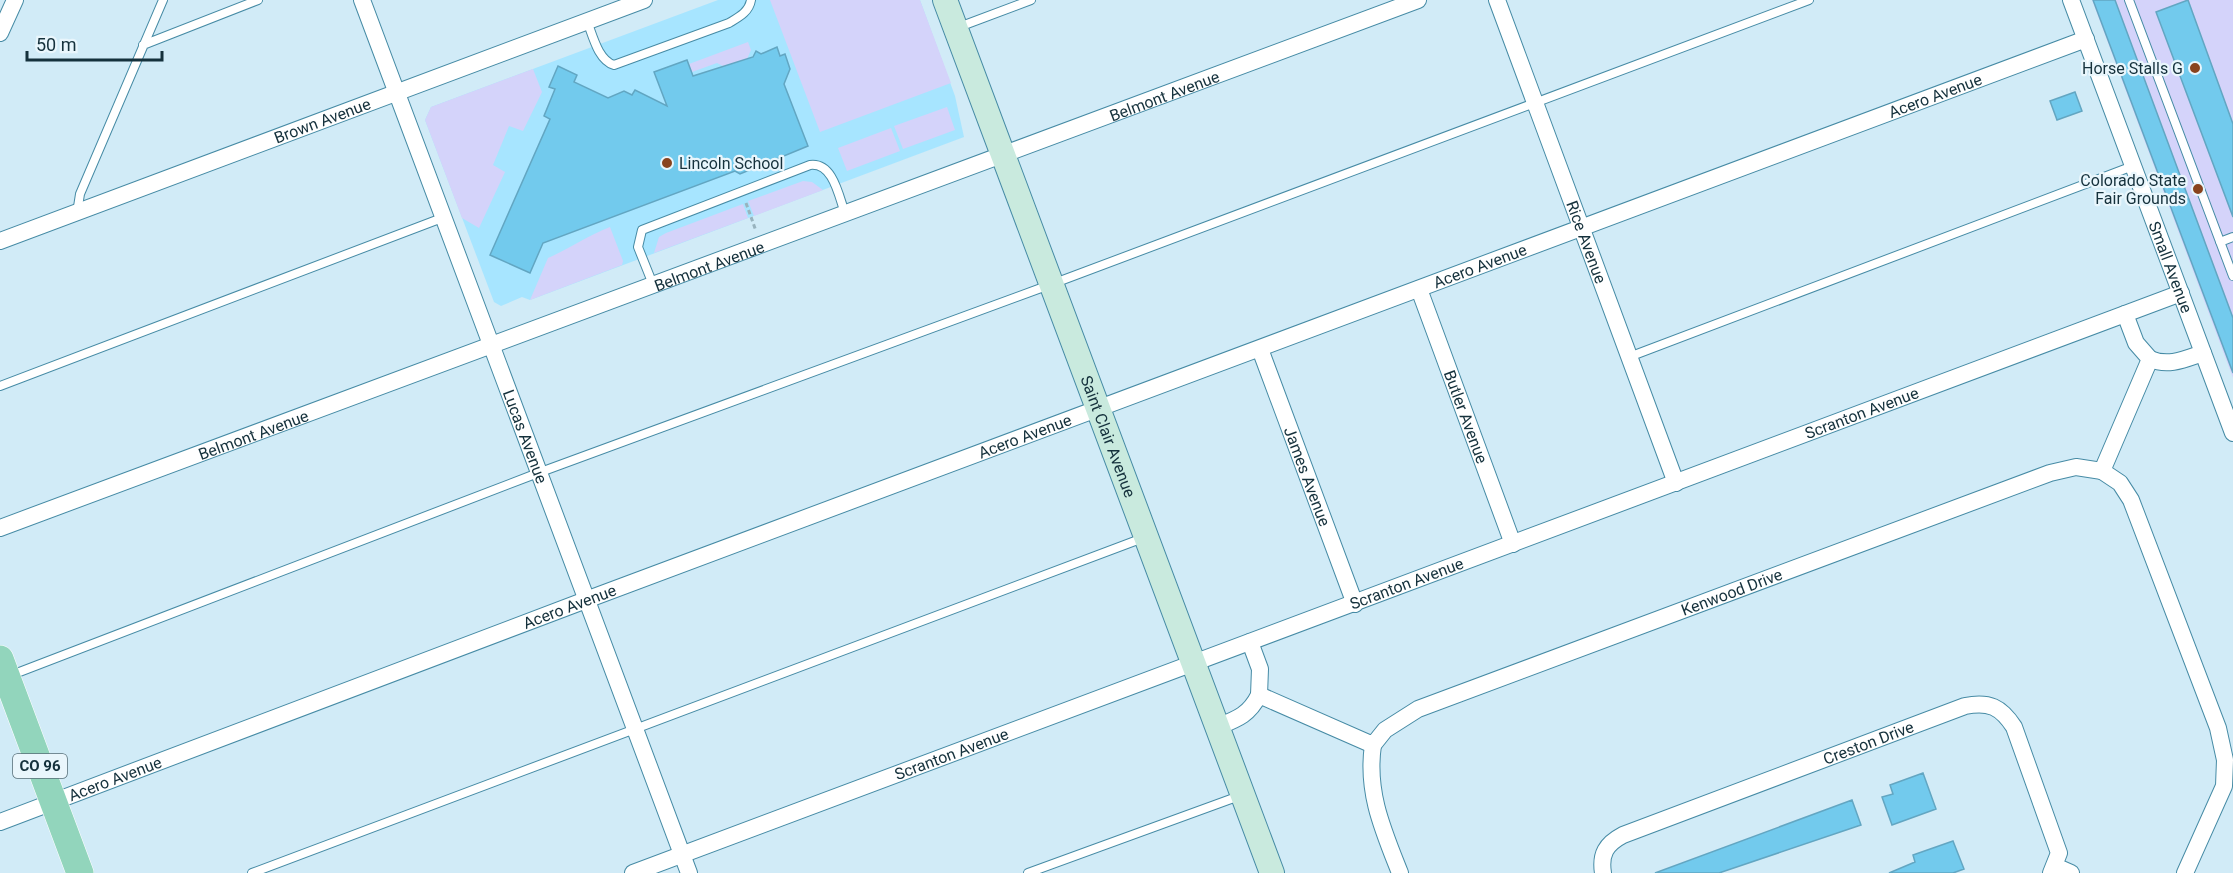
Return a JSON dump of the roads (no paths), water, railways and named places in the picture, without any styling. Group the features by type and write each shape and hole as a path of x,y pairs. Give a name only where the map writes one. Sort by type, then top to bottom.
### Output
{"main road":[{"name":"CO 96","path":"2,672 81,873"}],"street":[{"path":"0,33 15,0"},
{"name":"Lucas Avenue","path":"362,0 489,346 689,873"},
{"name":"Brown Avenue","path":"0,241 644,0"},
{"name":"Saint Clair Avenue","path":"945,0 1272,873"},
{"name":"Belmont Avenue","path":"0,528 846,216 1418,0"},
{"name":"Rice Avenue","path":"1497,0 1676,483"},
{"name":"Small Avenue","path":"2071,0 2233,433"},
{"name":"Acero Avenue","path":"0,822 586,600 2086,39"},
{"name":"Butler Avenue","path":"1419,289 1513,544"},
{"name":"Scranton Avenue","path":"633,873 1194,665 2181,293"},
{"path":"2124,314 2136,343 2150,359 2161,363 2172,363 2203,353"},
{"name":"James Avenue","path":"1260,349 1356,604"},
{"path":"2150,359 2103,471 2120,483 2131,500 2218,728 2225,760 2224,786 2185,873"},
{"name":"Kenwood Drive","path":"1373,744 1401,718 1429,705 2050,473 2076,467 2103,471"},
{"path":"1217,727 1244,716 1253,708 1259,695 1260,669 1250,642"},
{"path":"1259,695 1373,744 1369,767 1371,788 1376,810 1400,873"},
{"name":"Creston Drive","path":"1603,873 1602,857 1607,845 1623,835 1965,706 1979,703 1993,705 2005,713 2014,727 2059,853 2053,869 2071,873"}],"lane":[{"path":"77,213 80,194 163,0"},
{"path":"143,45 258,0"},
{"path":"587,21 606,63 614,65 729,23 743,14 751,0"},
{"path":"956,28 1031,0"},
{"path":"2,672 1052,284 1809,0"},
{"path":"2128,0 2233,276"},
{"path":"654,287 638,247 642,230 810,165 821,165 830,173 846,216"},
{"path":"1628,357 2133,166"},
{"path":"0,386 442,218"},
{"path":"2220,242 2233,237"},
{"path":"252,873 1146,536"},
{"path":"1028,873 1242,795"}],"place":[{"name":"Horse Stalls G","path":"2195,68"},
{"name":"Lincoln School","path":"667,163"},
{"name":"Colorado State Fair Grounds","path":"2198,189"}]}
